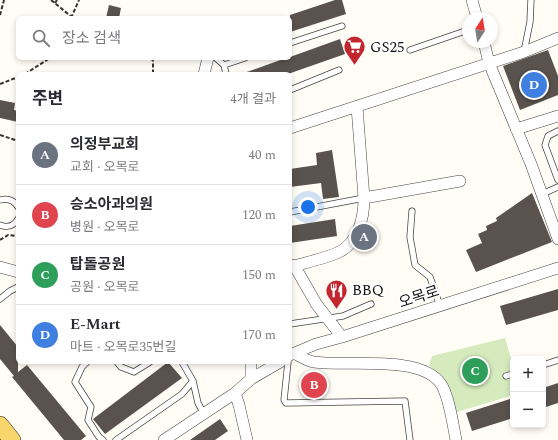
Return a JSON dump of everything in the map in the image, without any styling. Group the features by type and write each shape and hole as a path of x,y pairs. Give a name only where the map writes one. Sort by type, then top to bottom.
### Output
{"main road":[{"path":"0,425 12,440"}],"street":[{"path":"472,0 475,12"},
{"path":"292,127 524,52 558,38"},
{"path":"485,48 489,63 542,194 558,239"},
{"path":"204,72 208,60"},
{"path":"342,337 317,305 292,266 338,253 348,246 357,232 362,219 364,198 357,107"},
{"path":"516,129 558,116"},
{"path":"364,198 460,180"},
{"path":"0,267 16,271"},
{"name":"오목로","path":"292,356 316,344 558,268"},
{"path":"292,357 312,362 397,364 418,369 432,376 441,384 446,397 456,440"},
{"path":"251,364 251,379"},
{"path":"164,440 235,393 251,379 277,364"},
{"path":"235,393 247,440"}],"lane":[{"path":"524,52 530,22 531,0"},
{"path":"292,42 342,26"},
{"path":"410,50 462,32"},
{"path":"218,60 224,65 226,72"},
{"path":"224,65 239,60"},
{"path":"292,89 339,70"},
{"path":"558,131 548,136 545,145 558,180"},
{"path":"542,194 558,187"},
{"path":"292,212 364,198"},
{"path":"0,200 10,200 16,205"},
{"path":"412,211 410,237 415,265 430,278 440,306"},
{"path":"0,225 13,225 16,221"},
{"path":"0,299 16,288"},
{"path":"292,324 343,316 371,304"},
{"path":"546,364 558,360"},
{"path":"80,364 75,382 91,407 88,420 99,437 103,440"},
{"path":"119,364 121,367 134,372 147,364"},
{"path":"183,364 193,381 198,403 204,414"},
{"path":"290,364 284,400 286,403 405,401 410,440"},
{"path":"506,376 510,375"},
{"path":"116,440 182,394 193,381"}],"path":[{"path":"0,15 4,0"},
{"path":"50,0 71,16"},
{"path":"72,16 80,0"},
{"path":"29,72 47,60"},
{"path":"152,60 153,72"},
{"path":"0,84 16,78"},
{"path":"0,134 16,140"},
{"path":"0,240 8,235 16,236"}],"green space":[{"path":"505,338 510,356 510,396 457,412 444,377 429,366 432,356"}],"building":[{"path":"335,0 342,0 346,14 292,31 292,16 290,15"},
{"path":"109,5 121,8 119,16 106,16"},
{"path":"340,39 345,54 292,73 247,72 280,60 292,60 292,56"},
{"path":"548,50 558,76 558,95 520,110 503,66"},
{"path":"0,100 15,103 14,110 16,110 16,122 0,118"},
{"path":"332,150 339,197 323,199 321,183 292,187 292,169 317,165 316,153"},
{"path":"532,193 552,242 476,272 466,250 482,243 478,234 487,230 486,226 497,221 496,218"},
{"path":"335,219 337,236 292,243 292,226"},
{"path":"558,289 558,310 506,325 500,306"},
{"path":"0,325 16,345 16,364 18,364 18,372 27,365 86,436 81,440 64,440 12,377 14,376 0,359"},
{"path":"165,364 170,364 182,378 105,434 93,419"},
{"path":"558,383 558,403 546,407 546,392 546,387"},
{"path":"510,399 510,419 472,431 466,413"},
{"path":"220,419 228,431 215,440 190,440"}],"place":[{"name":"GS25","path":"355,66"},
{"name":"E-Mart","path":"534,85"},
{"name":"의정부교회","path":"364,237"},
{"name":"BBQ","path":"336,310"},
{"name":"탑돌공원","path":"475,371"},
{"name":"승소아과의원","path":"314,385"}]}
